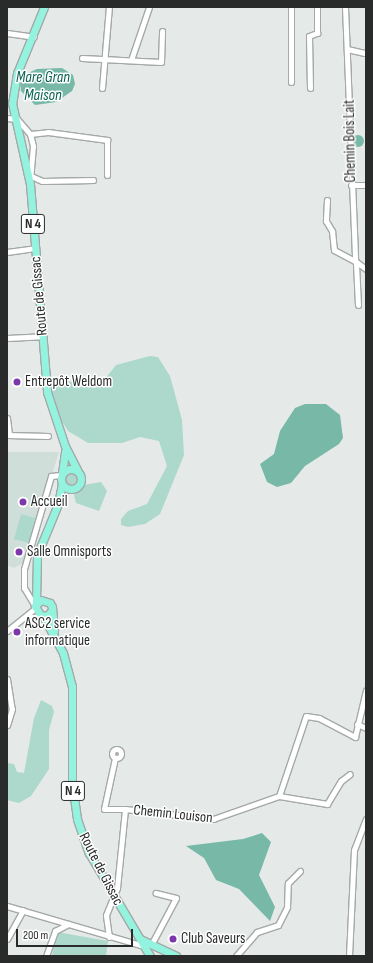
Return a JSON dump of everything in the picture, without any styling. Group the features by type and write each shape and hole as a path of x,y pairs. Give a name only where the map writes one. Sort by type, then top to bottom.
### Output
{"main road":[{"name":"Route de Gissac","path":"44,7 34,37 17,73 10,118 30,184 42,336 50,403 65,446 77,470"},
{"name":"Route de Gissac","path":"62,474 65,446"},
{"path":"62,474 71,469 77,470"},
{"name":"N 4","path":"58,504 71,489 81,482 77,470"},
{"name":"N 4","path":"42,616 35,605 39,548 58,504 62,484 62,474"},
{"path":"62,484 71,489"},
{"name":"N 4","path":"36,580 52,610"},
{"path":"35,605 48,601"},
{"name":"Route de Gissac","path":"52,610 54,633"},
{"path":"42,616 52,610"},
{"name":"Route de Gissac","path":"42,616 54,633 67,664 74,699 72,783 76,819 89,853 112,894 138,938 147,945"},
{"path":"147,945 151,956 159,949"},
{"path":"147,945 176,956"}],"street":[{"path":"102,88 109,7"},
{"path":"131,60 149,7"},
{"path":"291,7 291,82"},
{"path":"310,88 309,36 318,31 317,7"},
{"name":"Chemin Bois Lait","path":"345,7 351,185 358,305"},
{"path":"82,58 161,62 162,32"},
{"path":"7,33 34,37"},
{"path":"347,49 365,53"},
{"path":"10,118 27,126 30,134 33,146 30,184"},
{"path":"30,134 48,132 107,140 107,176"},
{"path":"31,176 46,181 93,180"},
{"path":"351,185 366,185"},
{"path":"327,200 326,221 332,231 334,250 366,269"},
{"path":"7,252 35,248"},
{"path":"7,338 42,336"},
{"path":"7,418 8,435 48,436"},
{"path":"7,631 24,618 35,605 24,588 24,569 51,476 62,474"},
{"path":"24,618 42,616"},
{"path":"7,679 12,709 7,725"},
{"path":"350,774 341,781 327,804 318,805 279,796 306,716 319,718 350,737 357,733 357,724 366,690"},
{"path":"357,724 366,728"},
{"path":"115,758 104,809 125,809"},
{"name":"Chemin Louison","path":"109,937 106,915 112,894 117,888 125,809 213,820 279,796"},
{"path":"349,956 354,850 366,819"},
{"path":"236,956 257,932 278,925 287,907 288,883 300,871"},
{"path":"7,906 109,937 147,945 176,898 156,893"},
{"path":"7,939 23,910"},
{"path":"46,956 55,930 68,924"}],"shaded area":[{"path":"150,356 158,357 170,376 182,420 184,455 160,514 145,524 128,527 121,525 121,519 128,511 147,504 167,466 159,441 140,437 122,443 88,443 68,431 53,407 50,382 58,379 94,386 105,379 116,365"},
{"path":"7,452 59,452 25,562 14,568 7,565"},
{"path":"70,471 75,473 77,478 75,483 70,485 65,483 63,478 65,473"},
{"path":"101,482 107,491 99,511 76,503 74,495 84,485"},
{"path":"21,514 35,518 29,543 14,539"},
{"path":"41,700 52,706 54,712 49,730 49,769 31,796 19,803 7,800 7,763 14,764 17,772 24,773 34,718"},
{"path":"57,932 108,941 106,956 52,956"}],"water":[{"name":"Mare Gran Maison","path":"62,68 73,75 75,84 72,91 56,102 35,105 21,91 20,82 26,74 37,69"},
{"path":"358,135 362,137 364,141 362,145 358,147 354,145 352,141 354,137"},
{"path":"305,404 326,404 340,415 343,438 339,444 305,466 291,483 277,487 267,482 260,464 274,454 280,431 295,408"},
{"path":"262,833 271,842 259,875 275,907 270,921 239,889 216,880 204,858 186,846 243,839"}],"place":[{"name":"Entrepôt Weldom","path":"17,382"},
{"name":"Accueil","path":"23,502"},
{"name":"Salle Omnisports","path":"19,552"},
{"name":"ASC2 service informatique","path":"17,632"},
{"name":"Club Saveurs","path":"173,939"}]}
